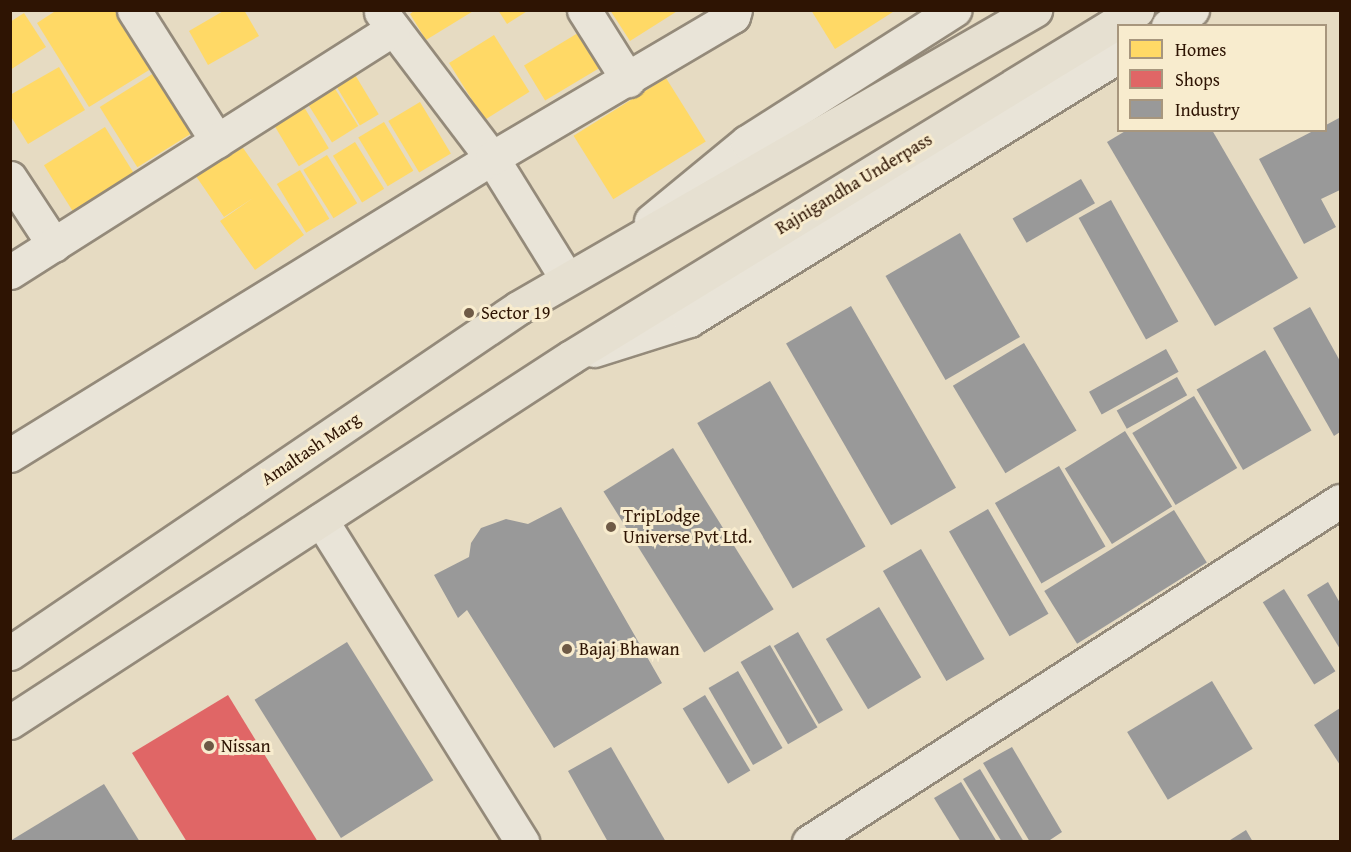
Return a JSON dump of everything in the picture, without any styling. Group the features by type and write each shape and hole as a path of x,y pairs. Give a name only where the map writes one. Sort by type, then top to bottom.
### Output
{"main road":[{"path":"615,250 1035,10"},
{"name":"Rajnigandha Underpass","path":"571,357 1137,10"},
{"name":"Amaltash Marg","path":"10,654 518,308 615,250"},
{"path":"10,722 571,357"}],"street":[{"path":"134,10 217,141"},
{"path":"584,10 628,80"},
{"path":"10,455 492,158 628,80 733,16 735,10"},
{"path":"615,250 747,142 954,10"},
{"path":"1171,24 1192,10"},
{"path":"10,272 217,141 387,20 492,158 567,279"},
{"path":"571,357 689,320 1117,57"},
{"path":"10,178 54,244"},
{"path":"809,842 1341,501"},
{"path":"321,520 522,842"}],"building: Homes":[{"path":"57,10 118,10 154,67 89,107 37,23"},
{"path":"225,10 244,10 259,36 208,65 189,31"},
{"path":"415,10 475,10 426,40 410,14"},
{"path":"498,10 529,10 507,24"},
{"path":"610,10 679,10 630,41"},
{"path":"811,10 896,10 835,49"},
{"path":"24,13 46,47 10,70 10,22"},
{"path":"578,33 599,68 545,101 524,65"},
{"path":"494,35 530,92 485,120 449,63"},
{"path":"59,67 85,110 28,144 10,115 10,95"},
{"path":"154,73 192,133 137,167 100,107"},
{"path":"354,73 379,114 360,125 335,84"},
{"path":"327,76 358,126 332,142 301,92"},
{"path":"666,78 706,142 613,199 574,136"},
{"path":"301,102 329,148 299,166 271,120"},
{"path":"420,102 451,153 419,172 388,121"},
{"path":"384,122 413,171 388,186 358,137"},
{"path":"105,127 134,174 73,212 44,165"},
{"path":"234,135 304,235 255,270 220,221 253,198 224,217 189,166"},
{"path":"355,142 384,189 362,202 333,156"},
{"path":"327,155 357,203 333,218 303,170"},
{"path":"300,170 329,219 306,233 277,184"}],"building: Shops":[{"path":"228,695 318,842 187,842 132,753"}],"building: Industry":[{"path":"1339,118 1340,190 1321,199 1336,227 1304,244 1259,159 1311,132 1327,132 1327,124"},
{"path":"1124,132 1213,132 1298,278 1215,326 1107,142"},
{"path":"1081,179 1095,203 1027,243 1013,218"},
{"path":"1111,200 1178,322 1146,340 1079,218"},
{"path":"960,233 1020,337 946,380 886,276"},
{"path":"851,306 956,488 891,525 786,344"},
{"path":"1310,307 1340,361 1340,432 1334,436 1273,328"},
{"path":"1024,343 1077,430 1005,473 953,386"},
{"path":"1166,349 1179,372 1102,414 1089,392"},
{"path":"1265,350 1312,431 1243,470 1197,390"},
{"path":"1177,377 1187,395 1127,429 1117,410"},
{"path":"770,381 866,546 793,588 697,423"},
{"path":"1194,396 1237,468 1176,505 1132,433"},
{"path":"1125,431 1172,506 1112,544 1065,469"},
{"path":"673,448 774,609 704,653 603,491"},
{"path":"1059,466 1106,547 1041,584 995,503"},
{"name":"Bajaj Bhawan","path":"561,507 662,683 554,748 467,610 458,618 434,575 469,557 471,543 481,528 506,519 528,524"},
{"path":"988,509 1048,614 1010,636 949,532"},
{"path":"1174,510 1207,563 1077,644 1044,591"},
{"path":"921,549 984,659 946,681 883,571"},
{"path":"1328,582 1340,603 1340,649 1307,595"},
{"path":"1284,589 1335,671 1314,685 1263,602"},
{"path":"879,607 921,677 868,709 826,639"},
{"path":"798,632 843,710 819,724 774,646"},
{"path":"347,642 433,780 341,838 255,700"},
{"path":"770,645 818,727 788,744 741,662"},
{"path":"738,671 783,748 753,765 709,688"},
{"path":"1212,681 1253,749 1168,800 1127,732"},
{"path":"705,695 750,770 728,784 683,708"},
{"path":"1340,708 1340,765 1314,725"},
{"path":"611,747 666,842 608,842 568,771"},
{"path":"1012,747 1062,832 1047,842 1030,842 983,763"},
{"path":"980,769 1024,842 1002,842 963,779"},
{"path":"961,782 997,842 961,842 934,798"},
{"path":"104,784 140,842 10,842 10,841"},
{"path":"1246,830 1253,842 1227,842"}],"place":[{"name":"Sector 19","path":"469,313"},
{"name":"TripLodge Universe Pvt Ltd.","path":"611,527"},
{"name":"Bajaj Bhawan","path":"567,649"},
{"name":"Nissan","path":"209,746"}]}
